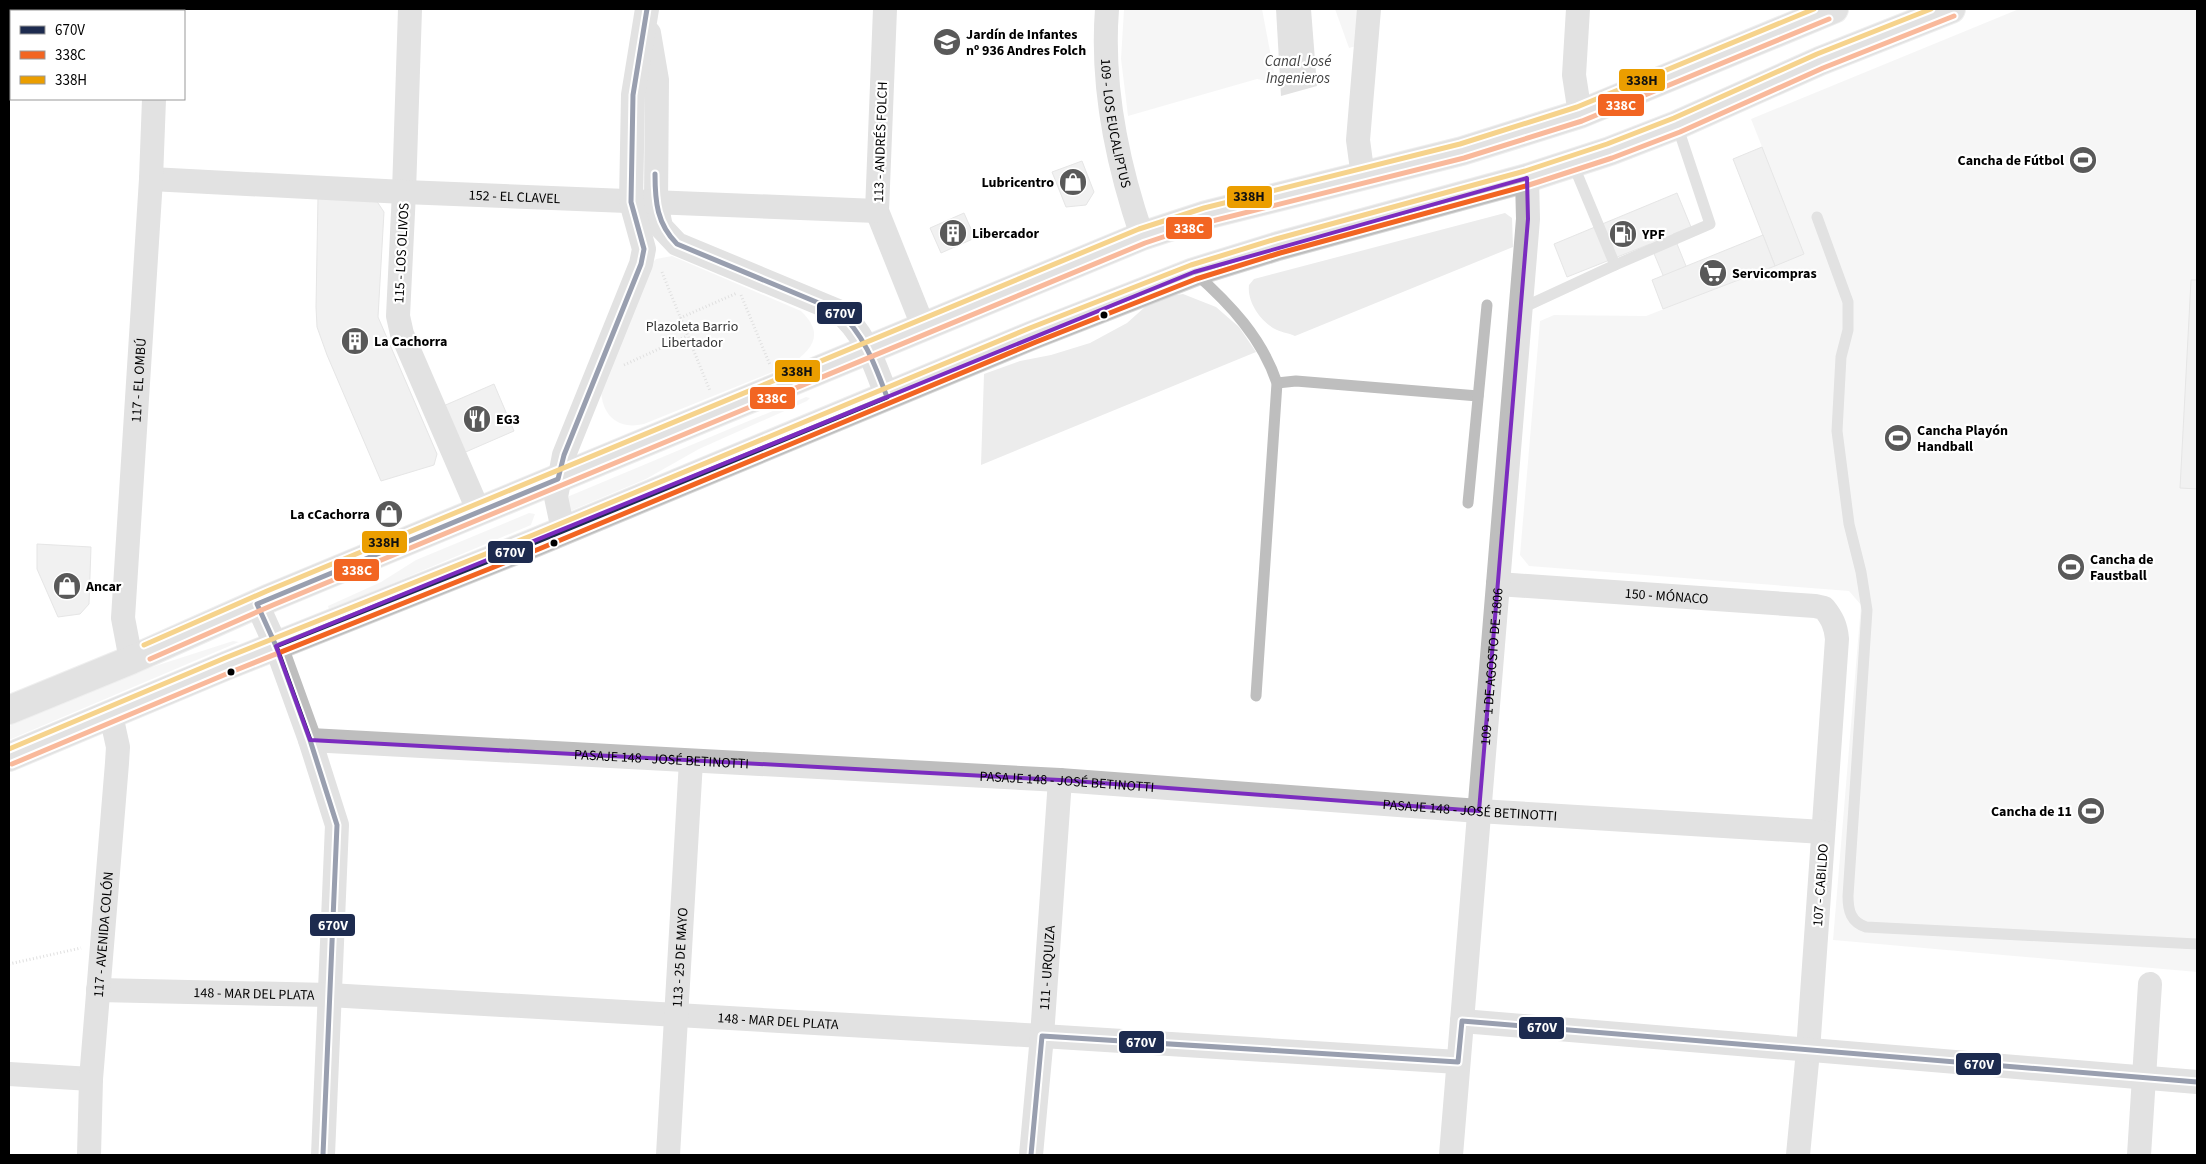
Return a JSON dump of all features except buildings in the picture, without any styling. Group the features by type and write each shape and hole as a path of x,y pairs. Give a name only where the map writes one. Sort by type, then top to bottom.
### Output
{"main road":[{"path":"9,710 130,660 257,604 1142,236 1206,215 1462,151 1580,114 1834,9"},
{"path":"9,757 1034,335 1194,272 1288,243 1572,164 1677,125 1820,61 1951,9"}],"street":[{"name":"115 - LOS OLIVOS","path":"410,9 404,192 398,296 400,325 479,512"},
{"name":"113 - ANDRÉS FOLCH","path":"885,9 877,211 923,326"},
{"name":"109 - LOS EUCALIPTUS","path":"1107,9 1104,40 1111,113 1120,167 1142,236"},
{"path":"1363,177 1358,140 1369,9"},
{"path":"1578,9 1574,75 1580,114"},
{"path":"647,13 657,80 656,202 661,227 677,244 838,311 857,329 887,396"},
{"path":"563,530 556,498 558,479 564,455 641,264 644,249 632,202 634,80 647,13"},
{"name":"117 - EL OMBÚ","path":"130,660 123,618 152,179 154,100"},
{"name":"109 - 1 DE AGOSTO DE 1806","path":"1450,1155 1528,219 1527,178"},
{"name":"152 - EL CLAVEL","path":"152,179 404,192 877,211"},
{"name":"150 - MÓNACO","path":"1498,584 1814,606 1824,608 1830,616"},
{"path":"257,604 276,646 310,740 336,825 323,1155"},
{"name":"107 - CABILDO","path":"1798,1155 1808,1051 1837,639 1836,628 1830,616"},
{"name":"117 - AVENIDA COLÓN","path":"89,1155 91,1079 118,747 110,715"},
{"name":"PASAJE 148 - JOSÉ BETINOTTI","path":"310,740 1060,780 1479,811 1823,832"},
{"name":"113 - 25 DE MAYO","path":"668,1155 692,761"},
{"name":"111 - URQUIZA","path":"1031,1155 1042,1036 1060,780"},
{"path":"2139,1155 2150,984"},
{"name":"148 - MAR DEL PLATA","path":"98,990 329,995 1458,1062"},
{"path":"1462,1021 2197,1082"},
{"path":"9,1074 91,1079"}],"lane":[{"path":"1520,310 1615,265 1710,224 1677,125"},
{"path":"1572,164 1615,265"},
{"path":"1817,217 1848,302 1848,330 1841,356 1837,431 1849,524 1868,610 1848,896 1851,916 1857,923 1866,926 2197,944"},
{"path":"1194,272 1220,295 1243,321 1263,349 1277,383 1256,696"},
{"path":"1468,503 1487,305"},
{"path":"1277,383 1296,381 1478,396"}],"path":[{"path":"660,268 719,412"},
{"path":"680,318 740,292 779,387"},
{"path":"595,378 687,336"},
{"path":"9,964 74,949 102,948"}],"highlighted area":[{"path":"1527,178 1528,219 1479,811 1060,780 310,740 276,646 1194,272"}],"green space":[{"path":"1124,9 1262,9 1276,83 1257,79 1128,116 1121,59"},
{"path":"1335,9 1359,9 1356,46 1349,48"},
{"path":"2019,9 2197,9 2197,972 1833,940 1861,605 1849,591 1529,566 1520,555 1540,321 1554,315 1646,316 1804,254 1751,119"},
{"path":"1505,213 1512,218 1513,247 1295,336 1275,329 1268,324 1259,315 1252,303 1249,285 1254,279"},
{"name":"Plazoleta Barrio Libertador","path":"672,256 801,311 813,327 813,341 805,353 790,365 644,424 626,425 619,423 608,414 604,407 601,390 650,265 656,259"},
{"path":"1183,294 1216,307 1239,327 1256,352 981,465 984,374 1020,361 1051,355 1090,343 1127,323 1155,298"},
{"path":"806,397 810,398 699,449 646,479 568,512 567,497"},
{"path":"529,513 535,514 531,525 329,610 328,606 381,582 416,560"},
{"path":"233,641 239,642 9,740 9,726 149,668"}],"water":[{"name":"Canal José Ingenieros","path":"1276,9 1311,9 1317,86 1281,96"}],"transit line":[{"name":"670V","path":"323,1155 337,825 310,740 276,646 257,604 558,479 564,455 641,264 644,249 631,202 633,95 647,9"},
{"name":"338H","path":"144,645 267,591 1139,229 1204,208 1460,144 1577,107 1814,9"},
{"name":"338H","path":"9,749 225,658 533,535 1030,328 1191,265 1276,239 1525,171 1607,144 1674,118 1817,54 1931,9"},
{"name":"338C","path":"12,764 231,672 539,549 1036,342 1196,279 1280,253 1529,185 1612,158 1680,132 1823,68 1954,16"},
{"name":"338C","path":"150,659 273,605 1145,243 1208,222 1464,158 1582,121 1829,19"},
{"name":"670V","path":"276,646 536,542 887,397 862,340 838,311 677,244 665,229 658,212 655,174"},
{"name":"670V","path":"1031,1155 1042,1036 1458,1062 1462,1021 2197,1082"}],"place":[{"name":"Jardín de Infantes nº 936 Andres Folch","path":"947,42"},
{"name":"Cancha de Fútbol","path":"2083,160"},
{"name":"Lubricentro","path":"1073,182"},
{"name":"Libercador","path":"953,233"},
{"name":"YPF","path":"1623,234"},
{"name":"Servicompras","path":"1713,273"},
{"name":"La Cachorra","path":"355,341"},
{"name":"EG3","path":"477,419"},
{"name":"Cancha Playón Handball","path":"1898,438"},
{"name":"La cCachorra","path":"389,514"},
{"name":"Cancha de Faustball","path":"2071,567"},
{"name":"Ancar","path":"67,586"},
{"name":"Cancha de 11","path":"2091,811"}]}
